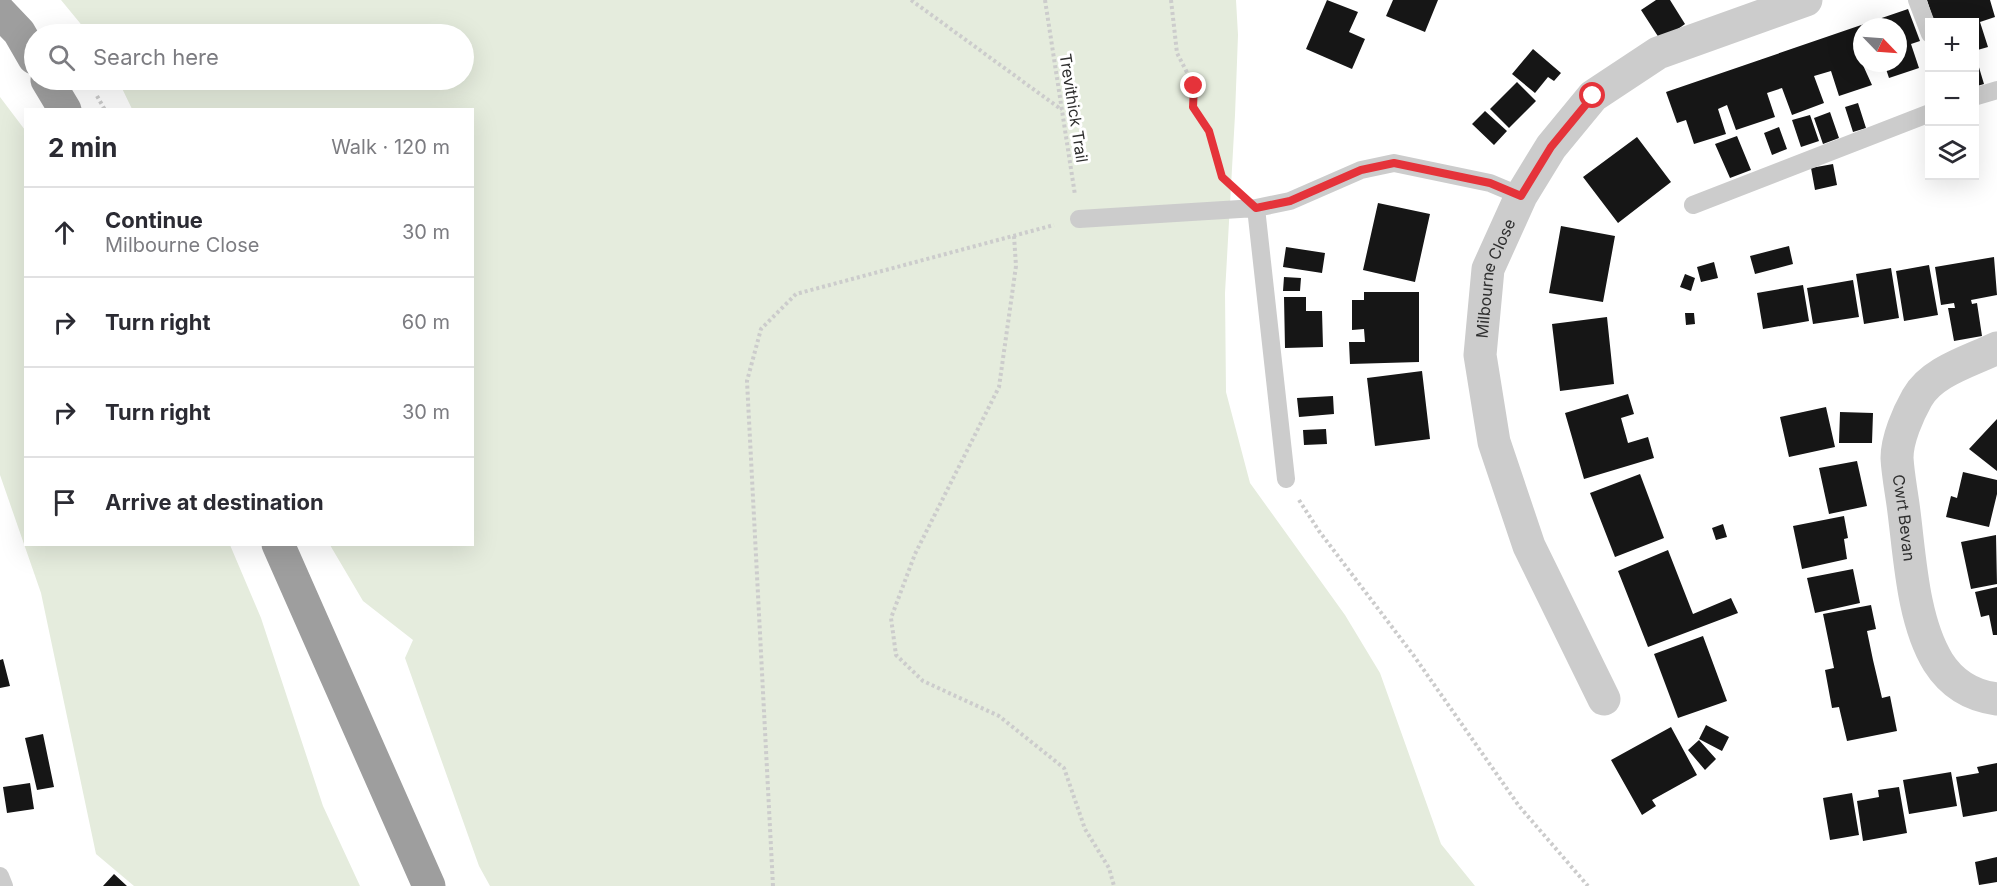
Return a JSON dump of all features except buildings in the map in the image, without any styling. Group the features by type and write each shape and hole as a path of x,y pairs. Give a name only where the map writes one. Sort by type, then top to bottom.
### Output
{"highway":[{"path":"0,12 24,41"},
{"path":"53,90 64,108"},
{"path":"279,546 429,886"}],"street":[{"name":"Milbourne Close","path":"1604,699 1529,546 1492,431 1480,355 1488,269 1521,196 1551,147 1593,96 1658,53 1806,0"},
{"name":"Cwrt Bevan","path":"1997,348 1940,375 1918,395 1906,420 1897,456 1914,589 1928,640 1938,662 1958,685 1978,697 1997,699"}],"lane":[{"path":"1917,0 1925,23"},
{"path":"1979,95 1997,90"},
{"path":"1693,205 1925,115"},
{"path":"1078,219 1256,208 1290,201 1361,170 1394,163 1490,183 1521,196"},
{"path":"1256,208 1286,479"},
{"path":"0,876 4,886"}],"path":[{"path":"911,0 1062,110"},
{"name":"Trevithick Trail","path":"1045,0 1078,219"},
{"path":"1172,0 1177,53 1194,86 1193,107 1209,131 1222,177 1256,208"},
{"path":"772,886 747,381 761,329 796,294 1078,219"},
{"path":"1014,236 1016,266 999,387 915,554 891,618 896,655 923,681 999,716 1064,768 1085,829 1109,868 1114,886"},
{"path":"1286,479 1319,531 1414,656 1519,806 1588,886"}],"green space":[{"path":"61,0 1236,0 1238,35 1235,115 1225,293 1226,392 1250,483 1345,615 1380,673 1441,844 1475,886 490,886 479,866 405,658 413,640 363,601 331,546 474,546 474,108 132,108 123,90 474,90 474,24 81,24"},
{"path":"0,97 24,129 24,544 0,475"},
{"path":"25,546 230,546 261,618 323,806 360,886 134,886 96,854 41,593"}],"route":[{"path":"1194,86 1193,107 1209,131 1222,177 1256,208 1290,201 1361,170 1394,163 1490,183 1521,196 1551,147 1593,96"}]}
